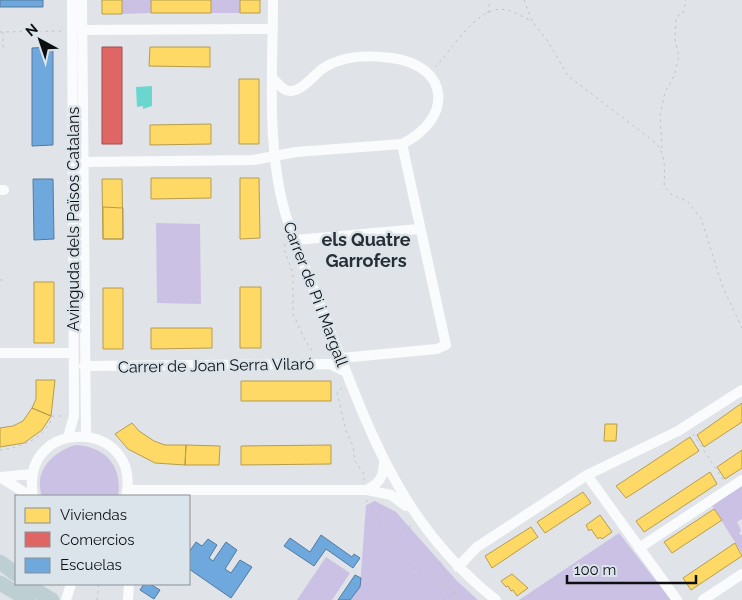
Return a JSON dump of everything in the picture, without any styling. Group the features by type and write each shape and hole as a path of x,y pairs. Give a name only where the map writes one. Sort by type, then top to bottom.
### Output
{"highway":[{"path":"0,562 15,573"},
{"path":"0,569 15,577"},
{"path":"0,583 29,589 52,600"}],"street":[{"name":"Avinguda dels Països Catalans","path":"72,0 77,31 83,162 86,436"},
{"name":"Avinguda dels Països Catalans","path":"68,437 74,416 77,31 82,0"},
{"name":"Carrer de Pi i Margall","path":"273,0 274,157 290,242 341,358 384,463 387,486"},
{"path":"77,31 273,29"},
{"path":"83,162 253,160 296,152 402,144 428,127 436,110 438,91 434,82 427,73 404,60 365,56 334,63 324,68 299,88 291,91 286,90 273,79"},
{"path":"341,358 437,349 446,345 419,229 402,144"},
{"path":"290,242 419,229"},
{"path":"0,353 73,352"},
{"name":"Carrer de Joan Serra Vilaró","path":"84,366 330,364 346,372"},
{"path":"458,567 477,547 587,475 687,425 742,390"},
{"path":"32,495 32,474 36,464 49,446 68,437 86,436 101,441 114,450 125,468 127,493 365,490 387,486 412,510 431,537 458,567 496,600"},
{"path":"0,477 32,474"},
{"path":"587,475 677,600"},
{"path":"0,477 30,495"},
{"path":"639,548 742,480"},
{"path":"703,600 742,574"},
{"path":"66,600 71,585"},
{"path":"128,600 129,585"}],"path":[{"path":"488,14 490,0"},
{"path":"524,0 532,21 547,40 568,76 656,143 662,151"},
{"path":"686,0 683,14 676,18 675,40 679,56 674,76 665,92 660,116 662,151 665,162 664,186 672,195 687,201 701,218 722,285 742,328"},
{"path":"427,73 441,61 448,48 472,24 488,14 508,10 532,21"},
{"path":"0,32 77,31"},
{"path":"3,32 3,49"},
{"path":"290,242 284,249 293,274 293,314 309,348 314,353"},
{"path":"342,388 337,393 355,461 364,474 365,490 390,544 411,568 455,593"},
{"path":"0,450 17,448 37,438 53,416 74,416"},
{"path":"687,425 729,489"},
{"path":"390,544 393,536 404,527 411,526"},
{"path":"440,562 460,600"},
{"path":"96,585 97,600"},
{"path":"443,600 455,593"}],"shaded area":[{"path":"122,0 151,0 151,13 122,14"},
{"path":"211,0 240,0 240,13 211,13"},
{"path":"156,223 200,224 201,304 157,303"},
{"path":"75,445 86,446 95,449 110,460 118,476 118,495 42,495 40,478 43,471 59,452"},
{"path":"742,485 742,519 737,522 741,530 739,534 742,535 742,553 712,506"},
{"path":"375,501 396,512 457,581 478,600 350,600 360,587 366,505"},
{"path":"619,533 671,600 519,600"},
{"path":"326,557 350,573 332,600 297,600"}],"water":[{"path":"152,86 152,106 143,109 143,106 137,107 136,87"}],"building: Viviendas":[{"path":"102,0 122,0 122,14 102,14"},
{"path":"151,0 211,0 211,13 151,13"},
{"path":"240,0 260,0 260,13 240,13"},
{"path":"150,47 210,47 210,67 149,66"},
{"path":"239,79 259,79 259,144 239,144"},
{"path":"211,124 211,144 150,145 150,125"},
{"path":"151,178 211,178 211,198 151,199"},
{"path":"240,178 259,178 260,238 240,239"},
{"path":"102,179 122,179 123,239 103,239"},
{"path":"103,207 123,208 123,239 103,239"},
{"path":"34,282 54,282 54,343 34,343"},
{"path":"240,287 261,287 261,348 240,348"},
{"path":"103,288 123,288 123,349 103,349"},
{"path":"151,328 212,328 212,348 151,349"},
{"path":"36,380 55,380 51,416 32,408 36,399"},
{"path":"241,381 331,381 331,401 241,401"},
{"path":"742,403 742,422 704,447 697,435"},
{"path":"32,408 51,416 42,430 24,443 0,447 0,428 13,426 23,421"},
{"path":"132,423 139,431 154,441 165,445 186,445 185,465 155,463 128,449 115,434"},
{"path":"605,424 617,424 616,441 604,441"},
{"path":"690,437 699,451 626,498 616,486"},
{"path":"186,445 220,446 219,465 185,465"},
{"path":"331,445 331,464 241,465 241,446"},
{"path":"742,450 742,468 725,479 717,467"},
{"path":"710,472 717,484 644,532 636,521"},
{"path":"583,492 591,503 545,533 537,522"},
{"path":"714,509 722,520 672,553 664,542"},
{"path":"600,515 612,532 602,539 600,537 598,539 591,529 589,531 586,525"},
{"path":"531,527 538,537 492,568 485,556"},
{"path":"735,543 742,556 691,590 683,578"},
{"path":"512,574 528,588 517,596 513,590 511,591 501,581"}],"building: Comercios":[{"path":"102,47 122,47 122,144 102,144"}],"building: Escuelas":[{"path":"0,0 43,0 43,7 0,7"},
{"path":"53,47 53,145 32,146 32,48"},
{"path":"33,179 53,179 54,239 34,240"},
{"path":"321,535 352,557 354,554 360,558 353,568 326,549 314,566 284,546 290,538 310,552"},
{"path":"208,539 217,545 209,558 213,561 226,542 237,550 225,569 231,573 240,560 252,567 231,598 190,570 190,551 196,542 202,546"},
{"path":"355,575 361,578 360,587 350,600 338,600"},
{"path":"143,585 152,585 160,590 154,599 140,590"}],"district":[{"name":"els Quatre Garrofers","path":"366,250"}]}
